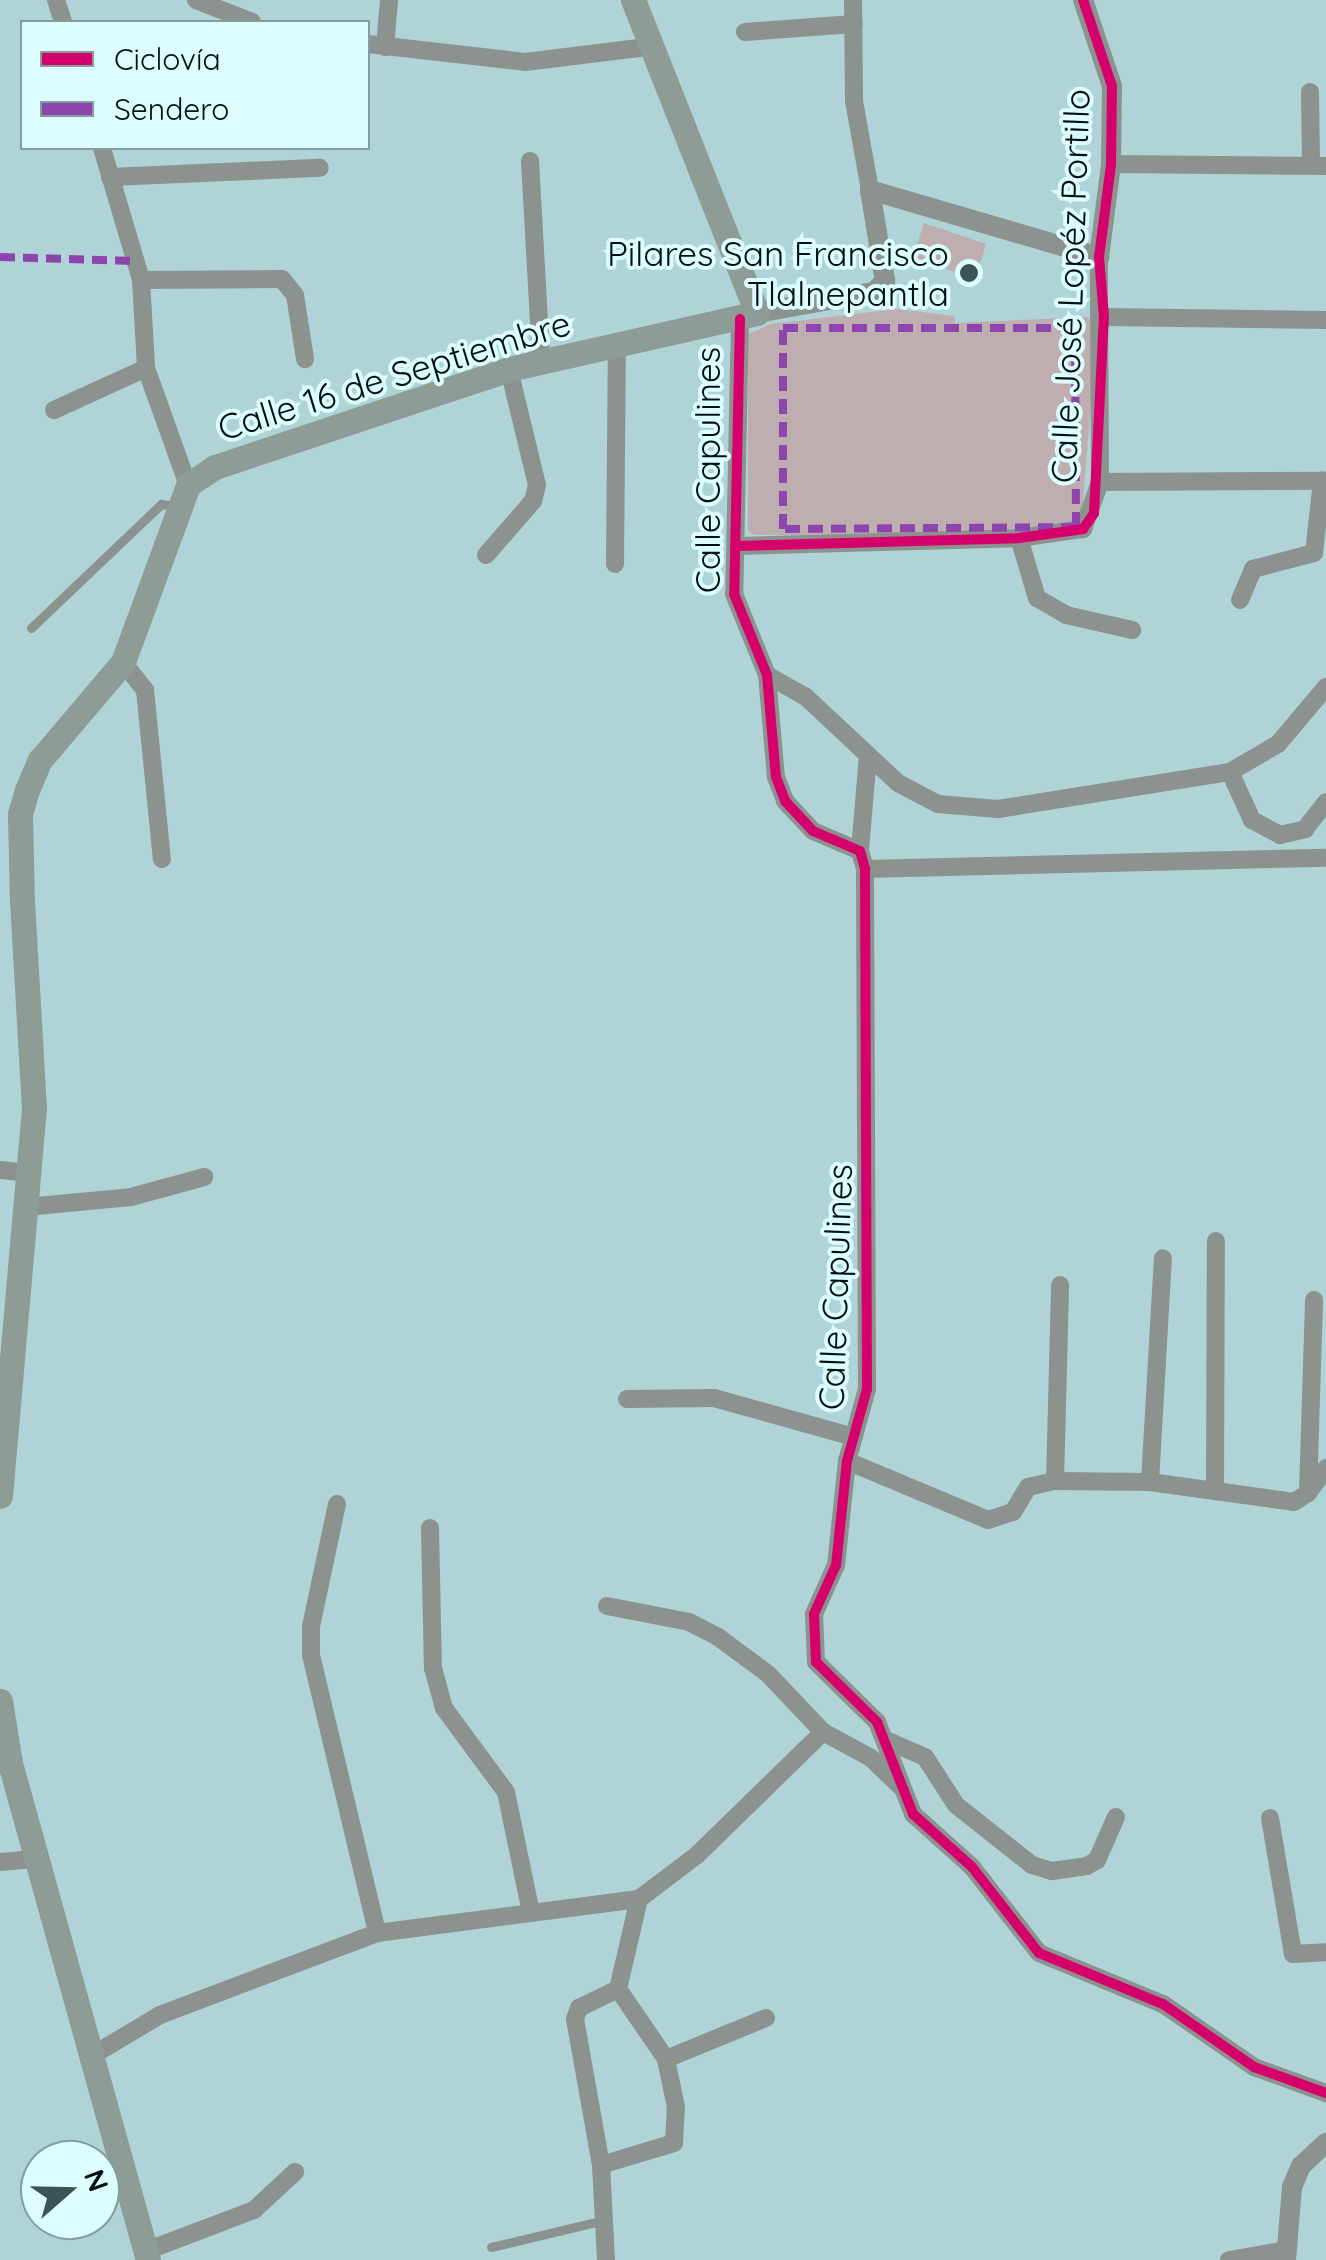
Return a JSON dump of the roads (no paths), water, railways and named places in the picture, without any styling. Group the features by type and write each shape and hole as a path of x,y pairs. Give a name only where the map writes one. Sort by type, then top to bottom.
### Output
{"main road":[{"path":"633,0 749,316"},
{"name":"Calle 16 de Septiembre","path":"185,497 249,452 509,368 749,316"},
{"path":"0,1496 34,1108 20,814 40,760 123,662 185,497"},
{"path":"0,1701 37,1859 147,2255"}],"street":[{"path":"196,0 247,20"},
{"path":"388,0 376,45 526,62 647,46"},
{"path":"854,0 854,101 870,190 1099,257"},
{"name":"Calle José Lopéz Portillo","path":"738,546 1020,538 1083,530 1100,482 1104,316 1099,257 1111,164 1112,86 1083,0"},
{"path":"745,32 854,24"},
{"path":"1111,164 1319,165 1310,92"},
{"path":"103,150 140,280 146,368 185,497"},
{"path":"530,162 542,360"},
{"path":"110,176 320,168"},
{"name":"Calle 16 de Septiembre","path":"749,316 874,292 885,281 870,190"},
{"path":"140,280 282,279 294,295 305,359"},
{"name":"Calle Capulines","path":"749,316 734,594 767,675 776,777 785,802 813,831 863,860 1326,858"},
{"path":"1104,316 1326,320"},
{"path":"615,564 618,344"},
{"path":"54,410 146,368"},
{"path":"486,554 533,502 537,485 509,368"},
{"path":"1100,482 1324,480 1314,553 1254,569 1240,600"},
{"path":"1020,538 1038,598 1066,615 1132,630"},
{"path":"123,662 145,690 162,860"},
{"path":"767,675 806,697 898,783 938,804 998,808 1230,772 1278,744 1326,687"},
{"path":"863,860 868,755"},
{"path":"1230,772 1252,820 1280,835 1305,829 1326,802"},
{"name":"Calle Capulines","path":"863,860 868,1389 846,1461 836,1565 814,1614 811,1644 830,1681 877,1722 888,1741 900,1786 914,1814 972,1867 1039,1954 1151,1998 1254,2067 1326,2093"},
{"path":"0,1170 29,1173"},
{"path":"26,1206 131,1197 204,1178"},
{"path":"1215,1491 1216,1241"},
{"path":"1150,1482 1163,1258"},
{"path":"1055,1480 1060,1284"},
{"path":"1308,1493 1314,1300"},
{"path":"626,1399 714,1398 854,1437"},
{"path":"846,1461 988,1520 1012,1512 1028,1487 1055,1480 1150,1482 1294,1502 1308,1493 1326,1468"},
{"path":"338,1504 311,1626 311,1654 376,1933"},
{"path":"430,1528 433,1668 444,1708 506,1792 530,1908"},
{"path":"607,1606 688,1622 718,1637 768,1674 823,1732 870,1758 900,1786"},
{"path":"93,2055 160,2015 376,1933 530,1908 639,1899 730,1825 823,1732"},
{"path":"888,1741 925,1757 956,1805 1032,1865 1052,1871 1087,1866 1097,1860 1116,1818"},
{"path":"1270,1818 1293,1954 1326,1952"},
{"path":"0,1862 37,1859"},
{"path":"601,2165 674,2143 676,2106 666,2059 618,1989 639,1899"},
{"path":"606,2260 601,2165 576,2019 579,2008 618,1989"},
{"path":"666,2059 766,2018"},
{"path":"1229,2260 1287,2255 1292,2187 1301,2166 1326,2143"},
{"path":"147,2255 254,2210 295,2172"}],"lane":[{"path":"32,628 161,504 185,497"},
{"path":"491,2247 604,2220"}],"place":[{"name":"Pilares San Francisco Tlalnepantla","path":"969,273"}]}
